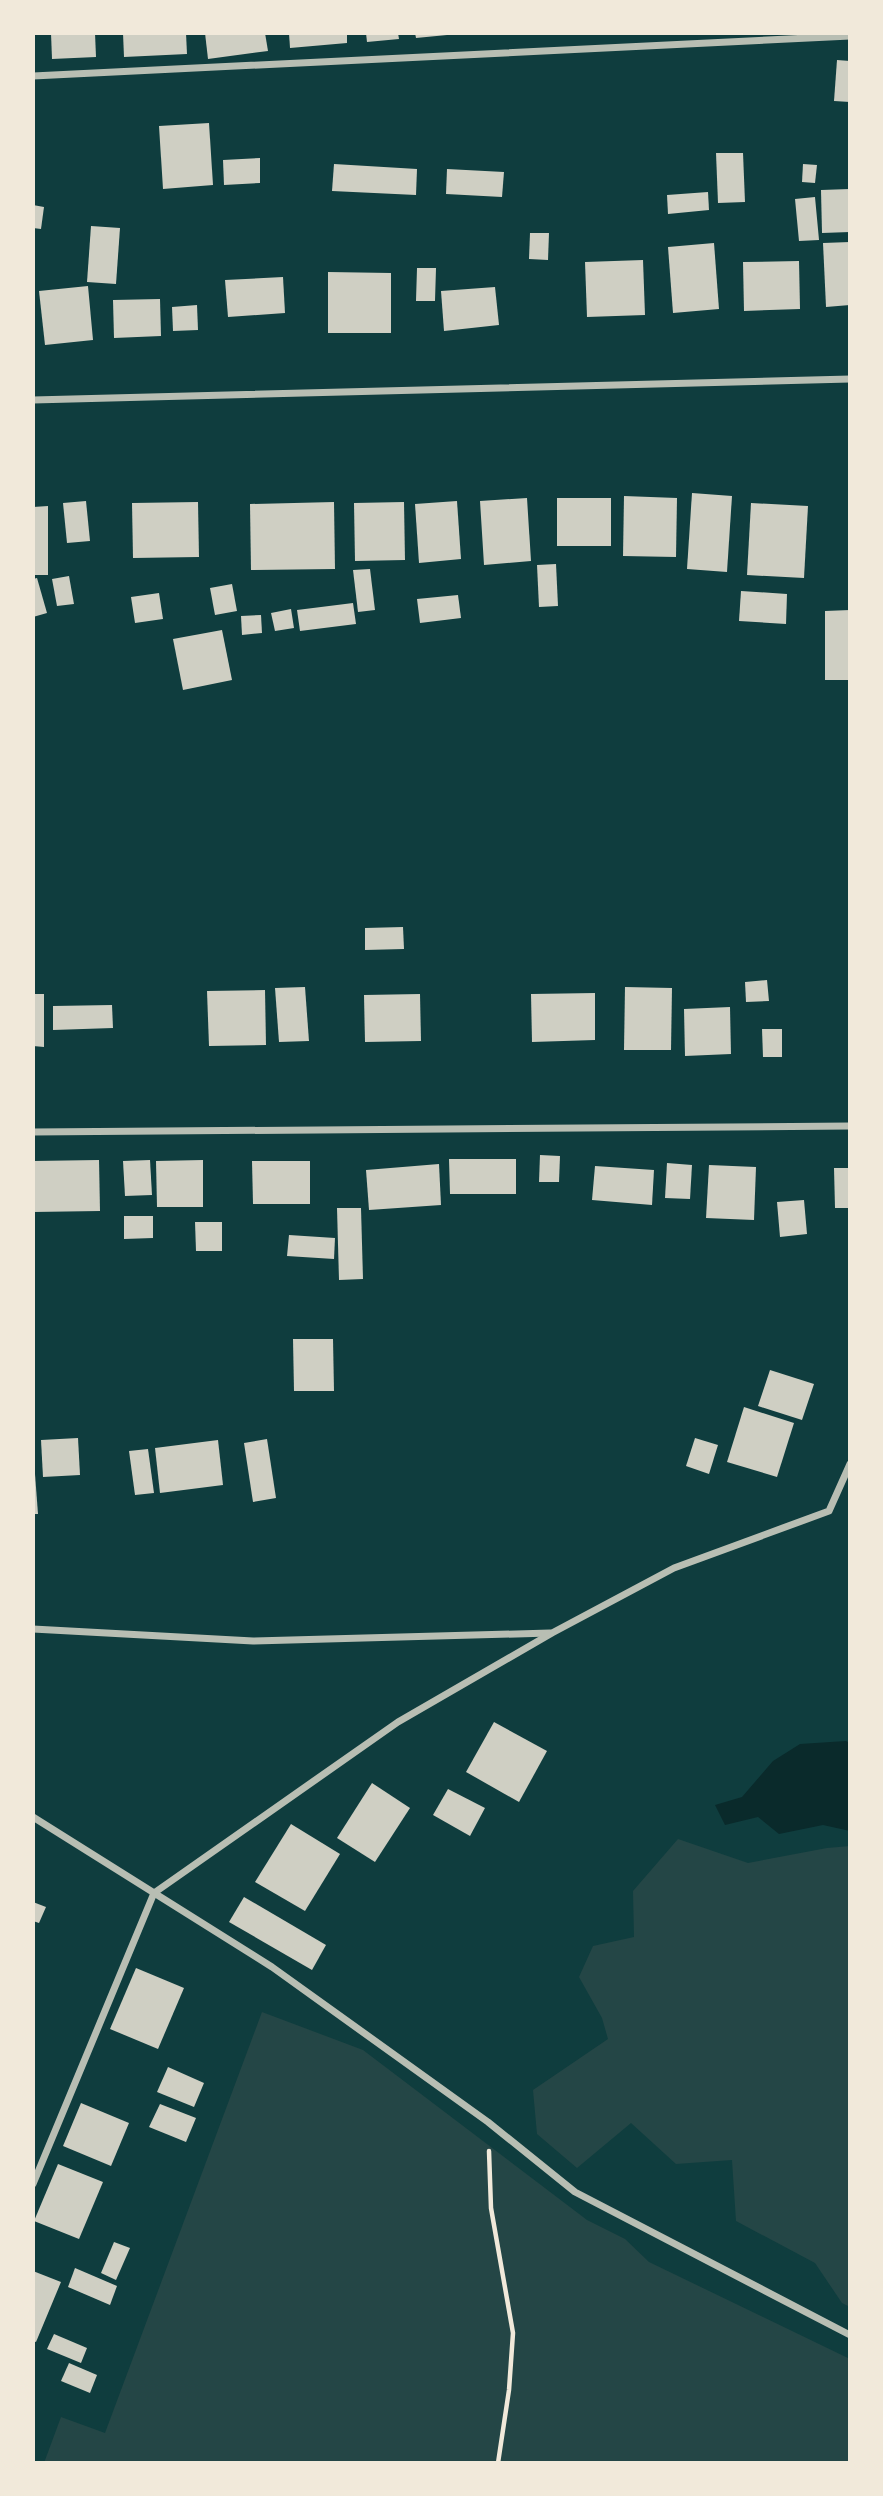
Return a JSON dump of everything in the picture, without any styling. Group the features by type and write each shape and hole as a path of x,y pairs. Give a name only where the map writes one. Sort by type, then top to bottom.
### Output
{"street":[{"path":"33,76 850,36"},
{"path":"33,400 850,379"},
{"path":"33,1132 850,1126"},
{"path":"33,2184 154,1893 398,1722 552,1633 674,1568 829,1511 850,1464"},
{"path":"33,1629 253,1641 552,1633"},
{"path":"33,1817 272,1967 488,2122 575,2192 850,2335"}],"path":[{"path":"488,2122 491,2208 513,2333 509,2390 498,2463"}],"shaded area":[{"path":"850,1743 850,1831 823,1825 779,1834 758,1817 725,1825 715,1805 742,1797 773,1761 800,1744"},
{"path":"678,1839 748,1863 850,1846 850,2307 842,2303 815,2263 736,2221 732,2160 676,2164 631,2123 577,2168 537,2134 533,2090 608,2039 602,2018 579,1977 593,1946 634,1937 633,1891"},
{"path":"262,2012 363,2050 587,2220 625,2239 649,2262 850,2359 850,2463 44,2463 61,2417 105,2433"}],"building":[{"path":"51,33 95,33 96,57 52,59"},
{"path":"123,33 186,33 187,54 124,57"},
{"path":"205,33 265,33 268,51 208,59"},
{"path":"289,33 347,33 347,43 290,48"},
{"path":"366,33 398,33 399,39 367,42"},
{"path":"415,33 447,33 447,35 416,38"},
{"path":"837,60 850,61 850,102 834,101"},
{"path":"209,123 213,185 163,189 159,126"},
{"path":"716,153 743,153 745,202 718,203"},
{"path":"260,158 260,183 224,185 223,160"},
{"path":"334,164 417,169 416,195 332,191"},
{"path":"803,164 817,165 815,183 802,182"},
{"path":"447,169 504,172 502,197 446,194"},
{"path":"850,189 850,232 822,233 821,190"},
{"path":"708,192 709,210 668,214 667,195"},
{"path":"815,197 819,240 799,241 795,199"},
{"path":"33,205 44,207 41,229 33,228"},
{"path":"91,226 120,228 116,284 87,282"},
{"path":"530,233 549,233 548,260 529,259"},
{"path":"850,242 850,305 826,307 823,243"},
{"path":"714,243 719,309 673,313 668,247"},
{"path":"643,260 645,315 587,317 585,262"},
{"path":"799,261 800,309 744,311 743,262"},
{"path":"417,268 436,268 435,301 416,301"},
{"path":"328,272 391,273 391,333 328,333"},
{"path":"283,277 285,313 228,317 225,280"},
{"path":"88,286 93,340 45,345 39,291"},
{"path":"495,287 499,325 444,331 441,291"},
{"path":"160,299 161,336 114,338 113,300"},
{"path":"197,305 198,330 173,331 172,307"},
{"path":"692,493 732,496 727,572 687,569"},
{"path":"624,496 677,498 676,557 623,556"},
{"path":"527,498 531,561 484,565 480,501"},
{"path":"557,498 611,498 611,546 557,546"},
{"path":"86,501 90,541 67,543 63,503"},
{"path":"457,501 461,559 419,563 415,504"},
{"path":"198,502 199,557 133,558 132,503"},
{"path":"334,502 335,569 251,570 250,504"},
{"path":"404,502 405,560 355,561 354,503"},
{"path":"751,503 808,506 804,578 747,575"},
{"path":"48,506 48,575 33,575 33,507"},
{"path":"556,564 558,606 539,607 537,565"},
{"path":"370,569 375,610 358,612 353,570"},
{"path":"69,576 74,604 57,606 52,579"},
{"path":"37,578 47,613 33,617 33,579"},
{"path":"232,584 237,611 215,615 210,588"},
{"path":"741,591 787,594 786,624 739,621"},
{"path":"159,593 163,619 135,623 131,597"},
{"path":"458,595 461,618 420,623 417,599"},
{"path":"353,603 356,624 300,631 297,610"},
{"path":"291,609 294,628 275,631 271,613"},
{"path":"850,610 850,680 825,680 825,611"},
{"path":"261,615 262,633 242,635 241,616"},
{"path":"222,630 232,680 183,690 173,639"},
{"path":"403,927 404,949 365,950 365,928"},
{"path":"767,980 769,1001 746,1002 745,982"},
{"path":"305,987 309,1041 279,1042 275,988"},
{"path":"625,987 672,988 671,1050 624,1050"},
{"path":"265,990 266,1045 209,1046 207,991"},
{"path":"595,993 595,1040 532,1042 531,994"},
{"path":"33,994 44,994 44,1047 33,1046"},
{"path":"420,994 421,1041 365,1042 364,995"},
{"path":"112,1005 113,1028 53,1030 53,1006"},
{"path":"730,1007 731,1054 685,1056 684,1009"},
{"path":"762,1029 782,1029 782,1057 763,1057"},
{"path":"540,1155 560,1156 559,1182 539,1182"},
{"path":"449,1159 516,1159 516,1194 450,1194"},
{"path":"99,1160 100,1211 33,1212 33,1161"},
{"path":"150,1160 152,1195 125,1196 123,1161"},
{"path":"203,1160 203,1207 157,1207 156,1161"},
{"path":"252,1161 310,1161 310,1204 253,1204"},
{"path":"667,1163 692,1165 690,1199 665,1198"},
{"path":"439,1164 441,1205 369,1210 366,1170"},
{"path":"709,1165 756,1167 754,1220 706,1218"},
{"path":"595,1166 654,1170 652,1205 592,1200"},
{"path":"834,1168 850,1168 850,1208 835,1208"},
{"path":"804,1200 807,1234 780,1237 777,1202"},
{"path":"337,1208 361,1208 363,1279 339,1280"},
{"path":"124,1216 153,1216 153,1238 124,1239"},
{"path":"195,1222 222,1222 222,1251 196,1251"},
{"path":"289,1235 335,1238 334,1259 287,1256"},
{"path":"293,1339 333,1339 334,1391 294,1391"},
{"path":"770,1370 814,1384 802,1420 758,1406"},
{"path":"744,1407 794,1423 777,1477 727,1462"},
{"path":"78,1438 80,1475 43,1477 41,1440"},
{"path":"695,1438 718,1445 709,1474 686,1466"},
{"path":"267,1439 276,1498 253,1502 244,1443"},
{"path":"218,1440 223,1485 160,1493 155,1448"},
{"path":"148,1449 154,1493 135,1495 129,1451"},
{"path":"35,1474 38,1514 33,1514"},
{"path":"494,1722 547,1751 519,1802 466,1772"},
{"path":"372,1783 410,1808 375,1862 337,1838"},
{"path":"448,1789 485,1808 470,1836 433,1815"},
{"path":"291,1824 340,1854 305,1911 255,1882"},
{"path":"244,1897 326,1945 312,1970 229,1922"},
{"path":"33,1902 46,1907 39,1923 33,1921"},
{"path":"136,1968 184,1988 158,2049 110,2029"},
{"path":"168,2067 204,2083 194,2107 157,2092"},
{"path":"81,2103 129,2123 111,2166 63,2146"},
{"path":"160,2104 196,2118 186,2142 149,2127"},
{"path":"58,2164 103,2182 79,2239 34,2221"},
{"path":"114,2242 130,2248 116,2280 101,2273"},
{"path":"75,2268 117,2286 110,2305 68,2287"},
{"path":"33,2271 61,2282 36,2342 33,2341"},
{"path":"54,2334 87,2348 81,2363 47,2349"},
{"path":"69,2363 97,2375 90,2393 61,2381"}]}
